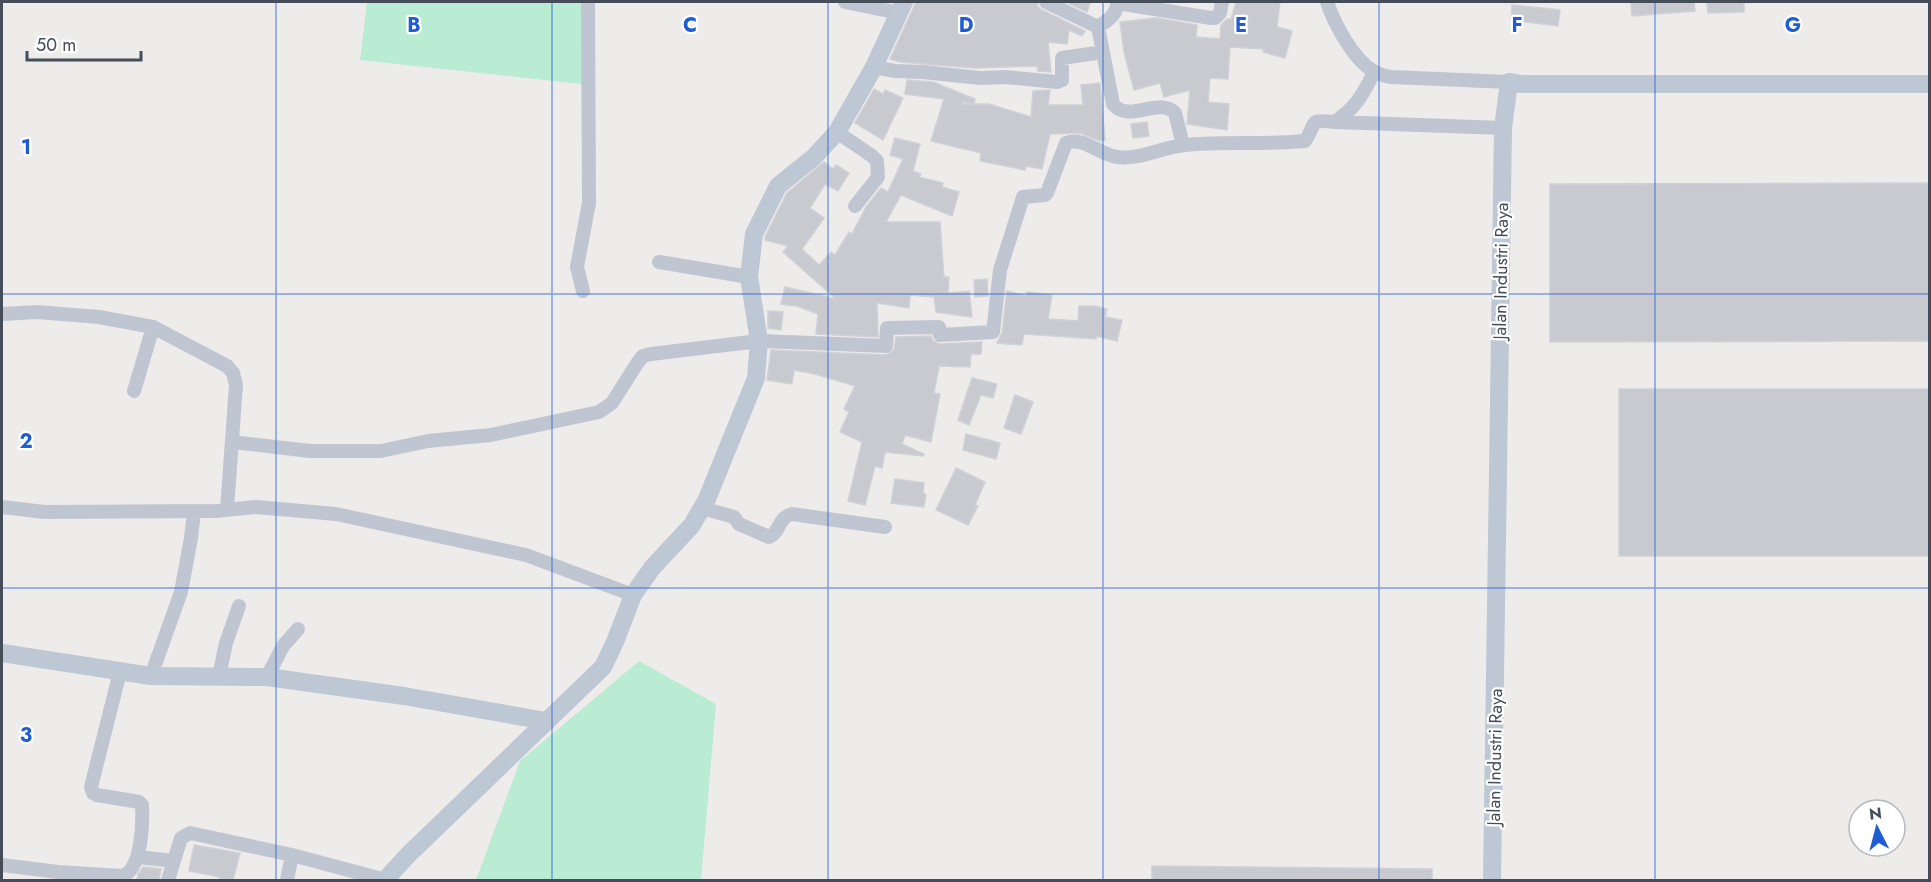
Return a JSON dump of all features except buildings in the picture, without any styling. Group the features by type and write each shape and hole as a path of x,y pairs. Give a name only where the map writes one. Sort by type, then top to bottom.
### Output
{"street":[{"path":"583,291 577,267 589,203 588,2"},
{"path":"168,880 181,838 190,833 292,855 386,880 407,856 603,668 633,595 652,568 692,525 702,508 753,388 759,341 750,277 754,234 778,186 814,157 837,132 874,67 901,8 845,2"},
{"path":"1046,2 1098,27"},
{"path":"1098,27 1114,15 1117,2 1210,18 1215,18 1220,13 1222,2"},
{"path":"1327,2 1336,24 1359,60 1374,72 1391,77 1521,84 1929,84"},
{"path":"1098,27 1110,83 1111,100 1117,109 1128,112 1164,107 1171,109 1175,112 1184,145"},
{"path":"874,67 895,71 980,78 1005,76 1057,82 1062,80 1062,58 1103,52"},
{"path":"1335,122 1358,102 1374,72"},
{"name":"Jalan Industri Raya","path":"1492,880 1503,128 1509,82"},
{"path":"232,442 310,451 381,451 428,441 491,435 599,412 612,403 643,356 759,341 886,346 887,328 939,327 940,335 993,332 1000,270 1022,200 1026,196 1044,195 1047,192 1066,143 1077,141 1117,157 1161,152 1184,145 1272,144 1305,141 1313,123 1318,120 1503,128"},
{"path":"837,132 878,161 878,177 855,206"},
{"path":"659,261 750,277"},
{"path":"2,314 37,312 99,317 153,327 227,366 233,373 236,385 227,509"},
{"path":"134,391 153,327"},
{"path":"2,507 44,512 194,512 256,507 336,514 526,555 633,595"},
{"path":"702,508 734,517 739,524 769,537 775,533 783,518 792,514 885,526"},
{"path":"151,676 181,592 194,512"},
{"path":"219,676 226,643 239,606"},
{"path":"267,677 283,646 298,629"},
{"path":"2,653 151,676 267,677 404,696 546,721"},
{"path":"2,865 58,872 122,876 133,870 138,857 141,803 97,795 93,793 92,787 120,672"},
{"path":"287,880 292,855"},
{"path":"138,857 174,861"}],"green space":[{"path":"367,2 587,2 591,85 360,60"},
{"path":"639,661 716,704 701,880 476,880 520,761"}]}
